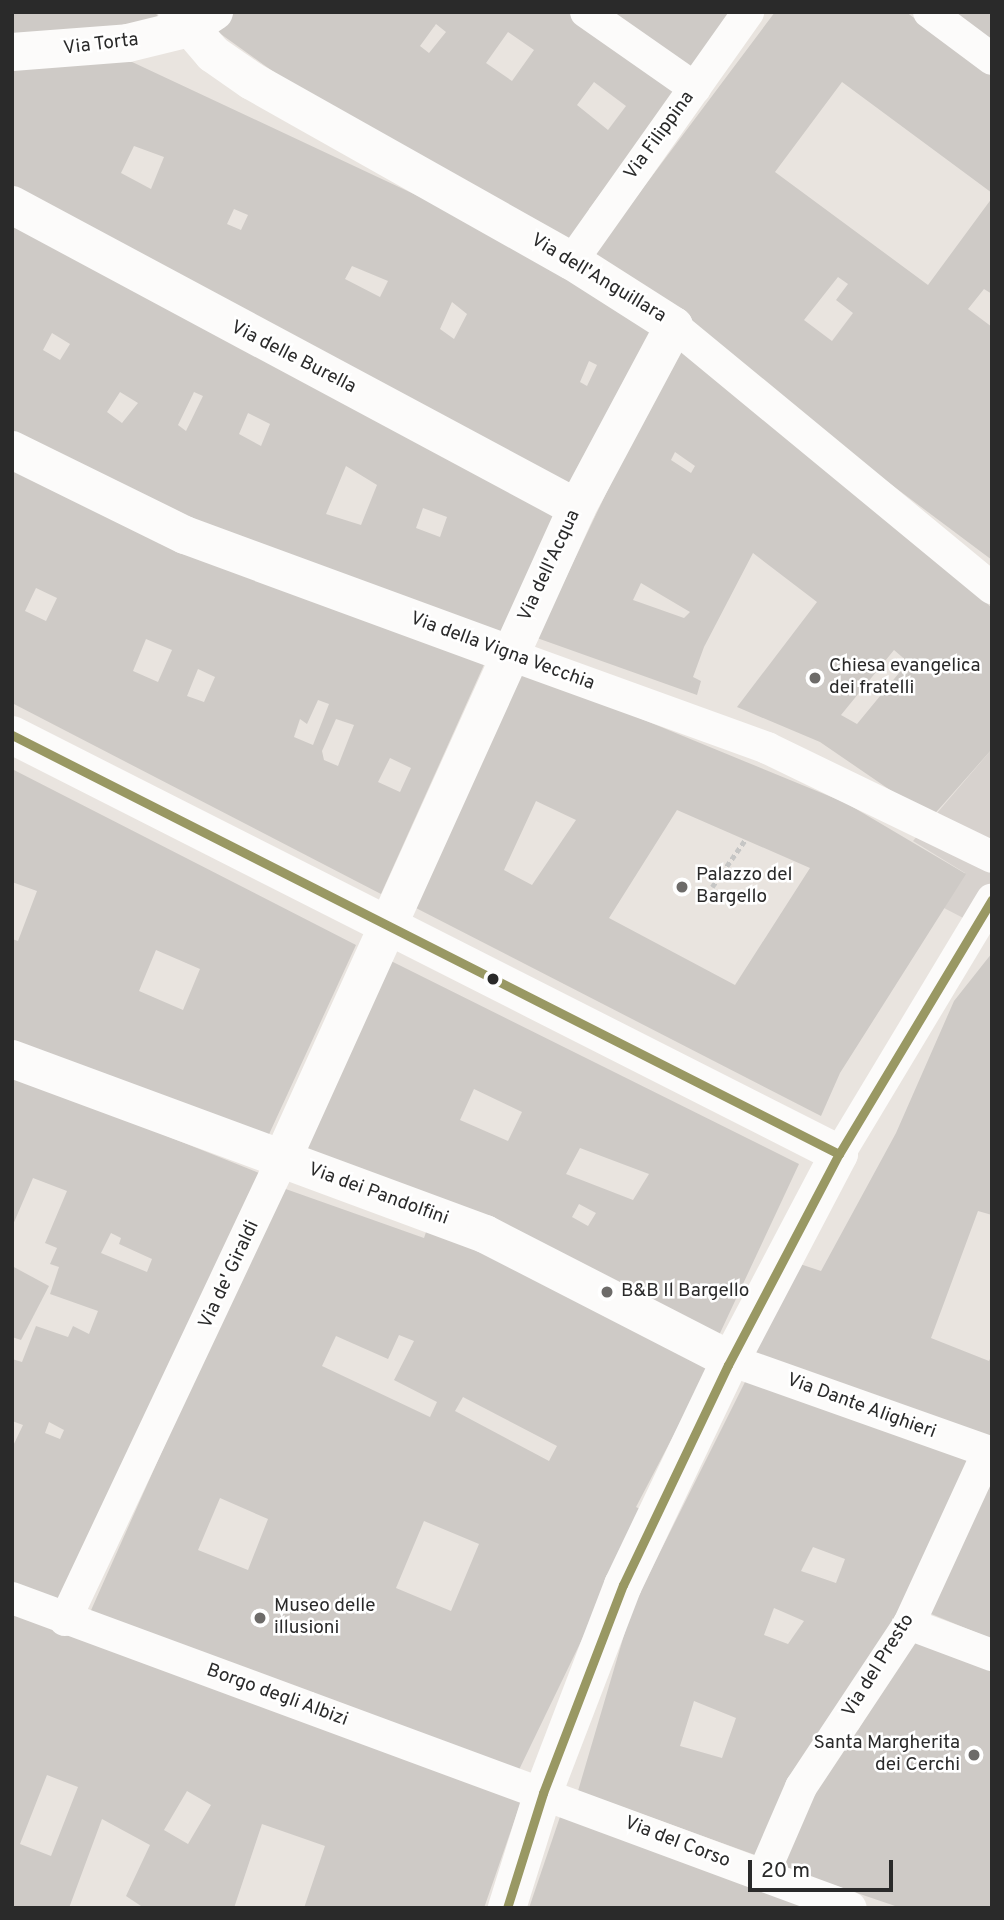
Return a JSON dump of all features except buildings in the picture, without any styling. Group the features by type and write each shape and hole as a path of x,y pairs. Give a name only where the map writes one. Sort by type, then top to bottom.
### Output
{"street":[{"path":"586,12 695,88"},
{"name":"Via Filippina","path":"572,261 748,12"},
{"path":"941,16 992,59"},
{"name":"Via Torta","path":"12,52 128,43 193,18"},
{"name":"Via dell'Anguillara","path":"193,18 213,54 252,81 572,261 674,326 992,588"},
{"name":"Via delle Burella","path":"12,205 577,508"},
{"name":"Via dell'Acqua","path":"385,927 577,508 674,326"},
{"name":"Via della Vigna Vecchia","path":"12,450 185,535 767,748 992,857"},
{"path":"12,736 385,927 839,1154"},
{"path":"507,1908 543,1793 623,1585 730,1360 839,1154 992,899"},
{"name":"Via de' Giraldi","path":"65,1620 282,1162 385,927"},
{"name":"Via dei Pandolfini","path":"12,1059 282,1162 485,1234 730,1360"},
{"name":"Via Dante Alighieri","path":"730,1360 990,1452"},
{"name":"Via del Presto","path":"762,1875 801,1787 909,1624 990,1452"},
{"name":"Borgo degli Albizi","path":"12,1598 65,1620 543,1793"},
{"path":"909,1624 992,1655"},
{"name":"Via del Corso","path":"543,1793 851,1908"}],"path":[{"path":"712,887 746,840"}],"shaded area":[{"path":"992,749 992,933 944,908 965,873 913,841"}],"transit line":[{"path":"12,735 839,1154"},
{"path":"507,1908 543,1793 623,1585 728,1365 839,1154 992,899"}],"place":[{"name":"Chiesa evangelica dei fratelli","path":"815,678"},
{"name":"Palazzo del Bargello","path":"682,887"},
{"name":"B&B Il Bargello","path":"607,1292"},
{"name":"Museo delle illusioni","path":"260,1618"},
{"name":"Santa Margherita dei Cerchi","path":"974,1755"}]}
